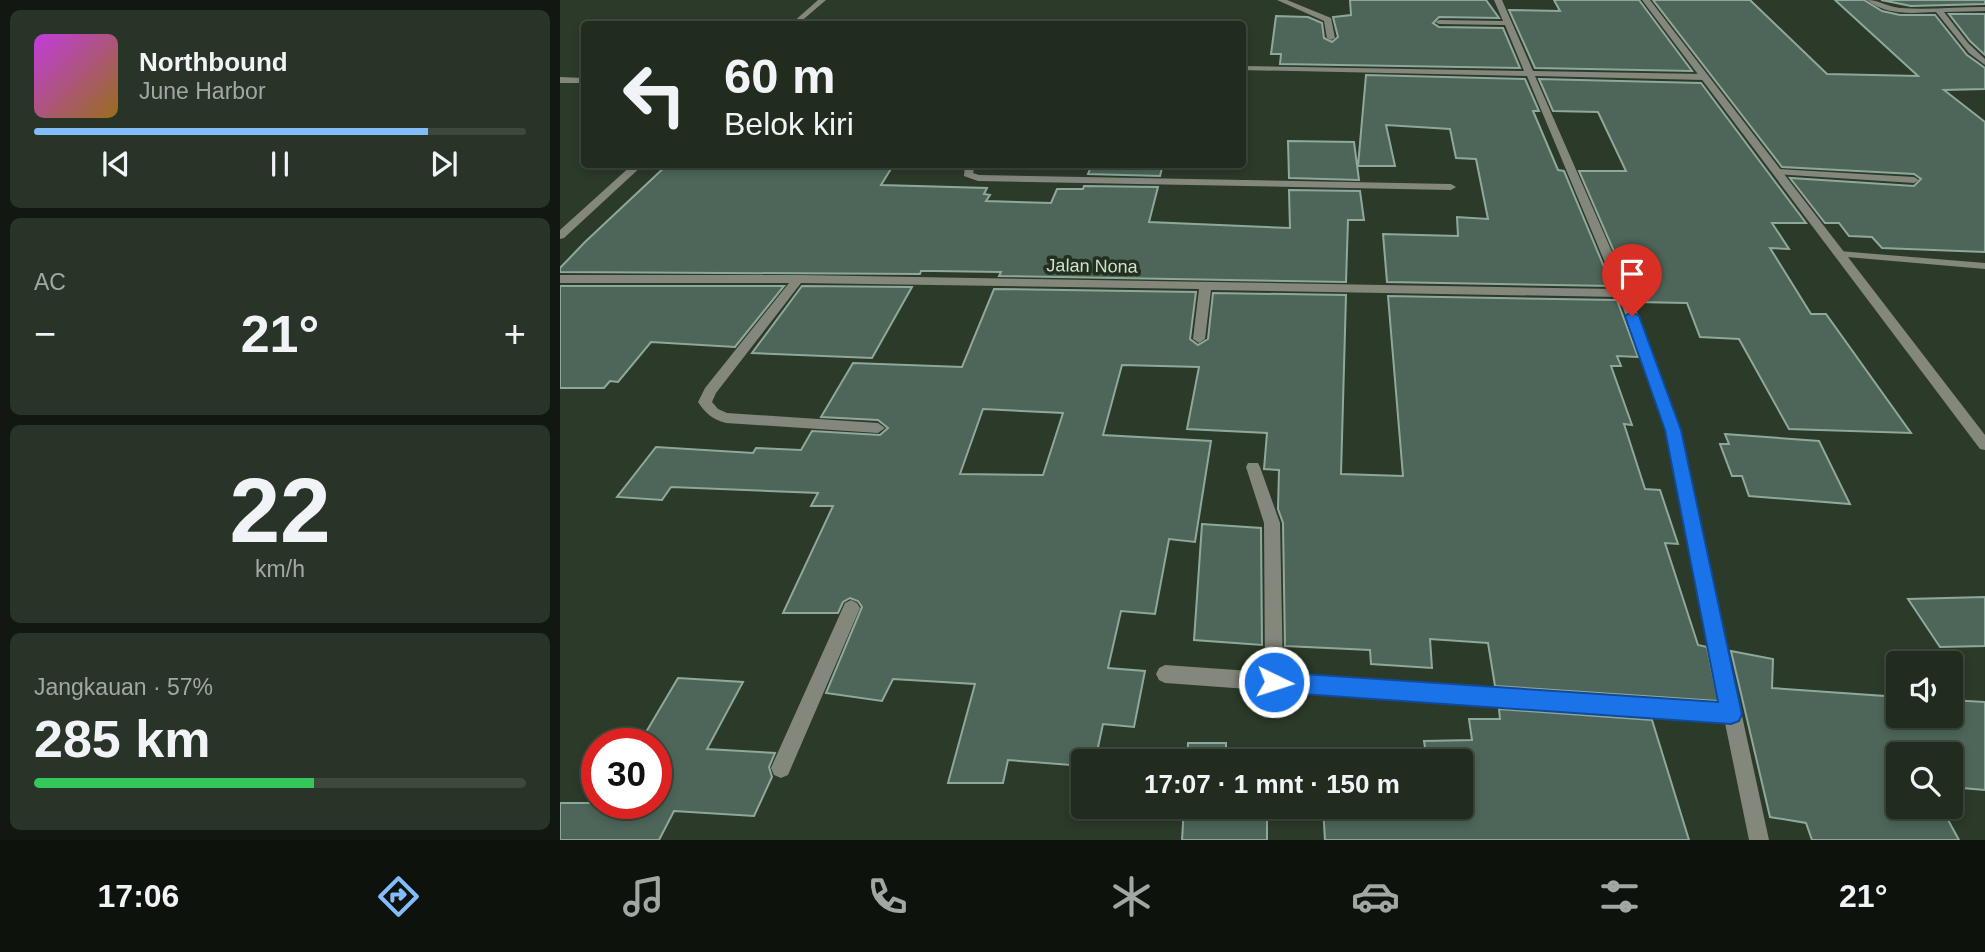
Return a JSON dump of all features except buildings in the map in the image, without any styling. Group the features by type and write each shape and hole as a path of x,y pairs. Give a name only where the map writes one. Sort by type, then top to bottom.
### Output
{"street":[{"path":"798,21 822,0"},
{"path":"1281,0 1328,20 1331,38"},
{"path":"1498,0 1623,293 1673,430 1759,840"},
{"path":"1646,0 1985,445"},
{"path":"1871,0 1879,6 1893,10 1985,9"},
{"path":"1938,10 1951,24 1962,43 1985,63"},
{"path":"1439,22 1507,23"},
{"path":"1246,68 1704,77"},
{"path":"560,80 581,81"},
{"path":"560,236 635,168"},
{"path":"969,168 968,174 978,178 1451,187"},
{"path":"1777,172 1913,180"},
{"path":"1839,254 1985,266"},
{"name":"Jalan Nona","path":"560,279 798,279 1623,293"},
{"path":"798,279 710,391 705,402 713,413 726,418 878,428"},
{"path":"1199,339 1206,285"},
{"path":"1253,467 1272,523 1274,682"},
{"path":"781,768 851,608"},
{"path":"1165,674 1731,714"}],"route":[{"path":"1274,682 1731,714 1673,430 1632,316"}]}
